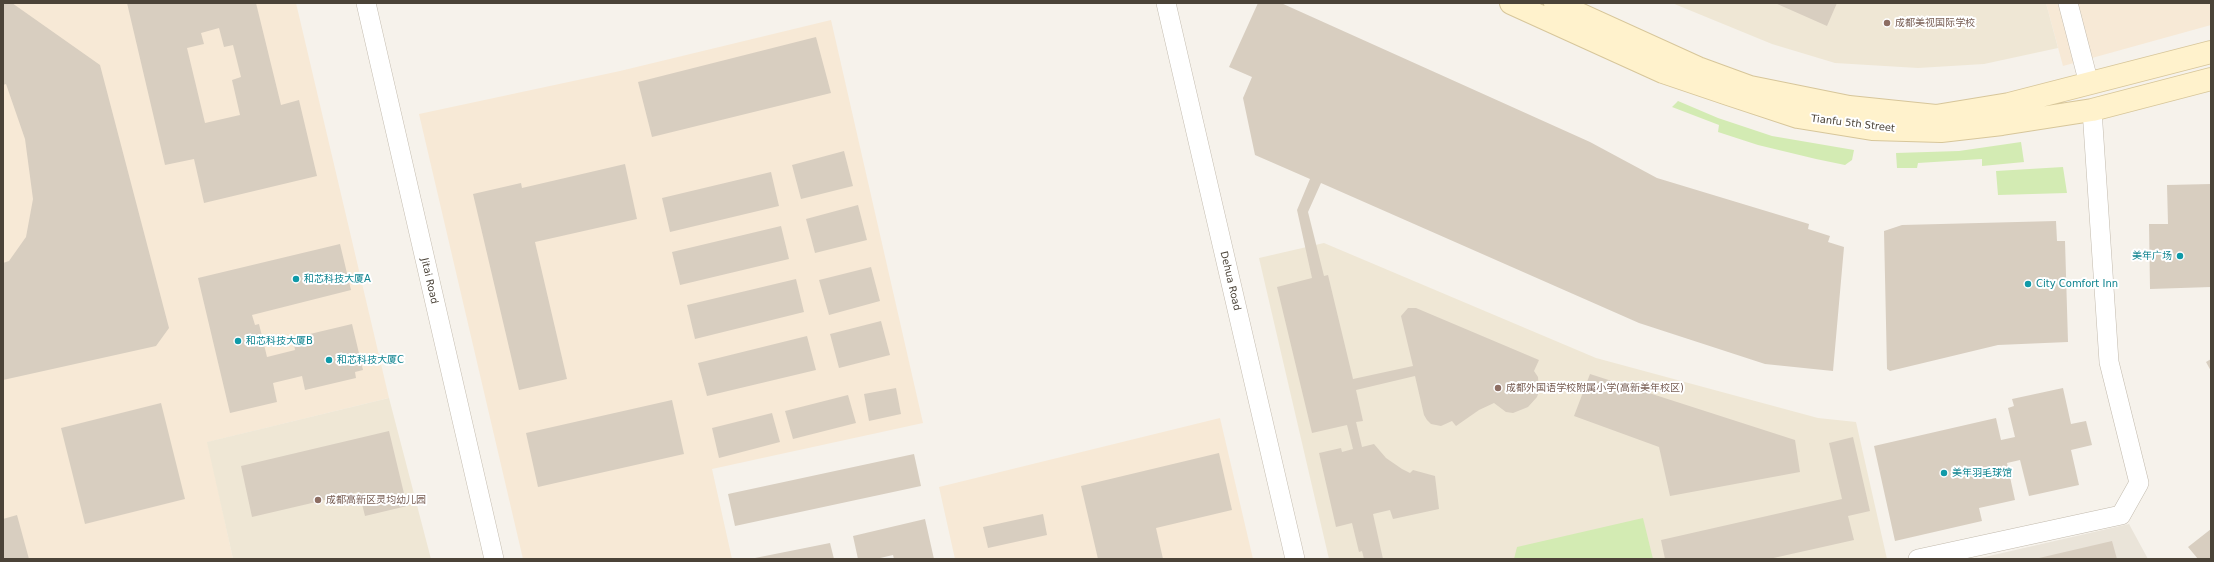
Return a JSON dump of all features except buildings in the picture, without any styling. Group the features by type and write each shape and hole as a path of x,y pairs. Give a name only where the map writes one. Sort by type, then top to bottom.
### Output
{"street":[{"name":"Jitai Road","path":"366,3 494,559"},
{"name":"Dehua Road","path":"1166,3 1294,559"},
{"name":"Tianfu 5th Street","path":"1511,3 1663,72 1798,117 1872,129 1941,132 2092,110 2211,79"},
{"name":"Tianfu 5th Street","path":"1555,3 1705,71 1750,87 1849,107 1936,116 2009,104 2211,52"},
{"path":"2068,3 2090,84"},
{"path":"1918,559 2121,515 2139,483 2109,362 2092,110"}],"shaded area":[{"path":"3,3 296,3 389,398 208,442 233,559 3,559"},
{"name":"成都美视国际学校","path":"1672,3 2046,3 2058,48 1984,64 1918,68 1835,63 1772,44"},
{"path":"2046,3 2211,3 2211,25 2063,66"},
{"path":"831,20 923,423 712,469 732,559 523,559 419,114 620,71"},
{"name":"成都外国语学校附属小学(高新美年校区)","path":"1324,243 1596,358 1818,418 1856,422 1887,559 1329,559 1259,258"},
{"name":"成都高新区灵均幼儿园","path":"389,398 431,559 233,559 207,442"},
{"path":"1220,418 1253,559 955,559 939,487"},
{"path":"2129,524 2148,559 1976,559"}],"green space":[{"path":"1678,101 1718,118 1772,136 1854,150 1852,160 1845,165 1816,159 1758,145 1718,132 1719,125 1672,107"},
{"path":"2021,142 2024,162 1982,166 1982,159 1918,163 1917,168 1897,168 1896,153 1959,151"},
{"path":"2063,167 2067,193 1998,195 1996,171"},
{"path":"1643,518 1653,559 1514,559 1517,547"}],"place":[{"name":"成都美视国际学校","path":"1887,23"},
{"name":"美年广场","path":"2180,256"},
{"name":"和芯科技大厦A","path":"296,279"},
{"name":"City Comfort Inn","path":"2028,284"},
{"name":"和芯科技大厦B","path":"238,341"},
{"name":"和芯科技大厦C","path":"329,360"},
{"name":"成都外国语学校附属小学(高新美年校区)","path":"1498,388"},
{"name":"美年羽毛球馆","path":"1944,473"},
{"name":"成都高新区灵均幼儿园","path":"318,500"}]}
